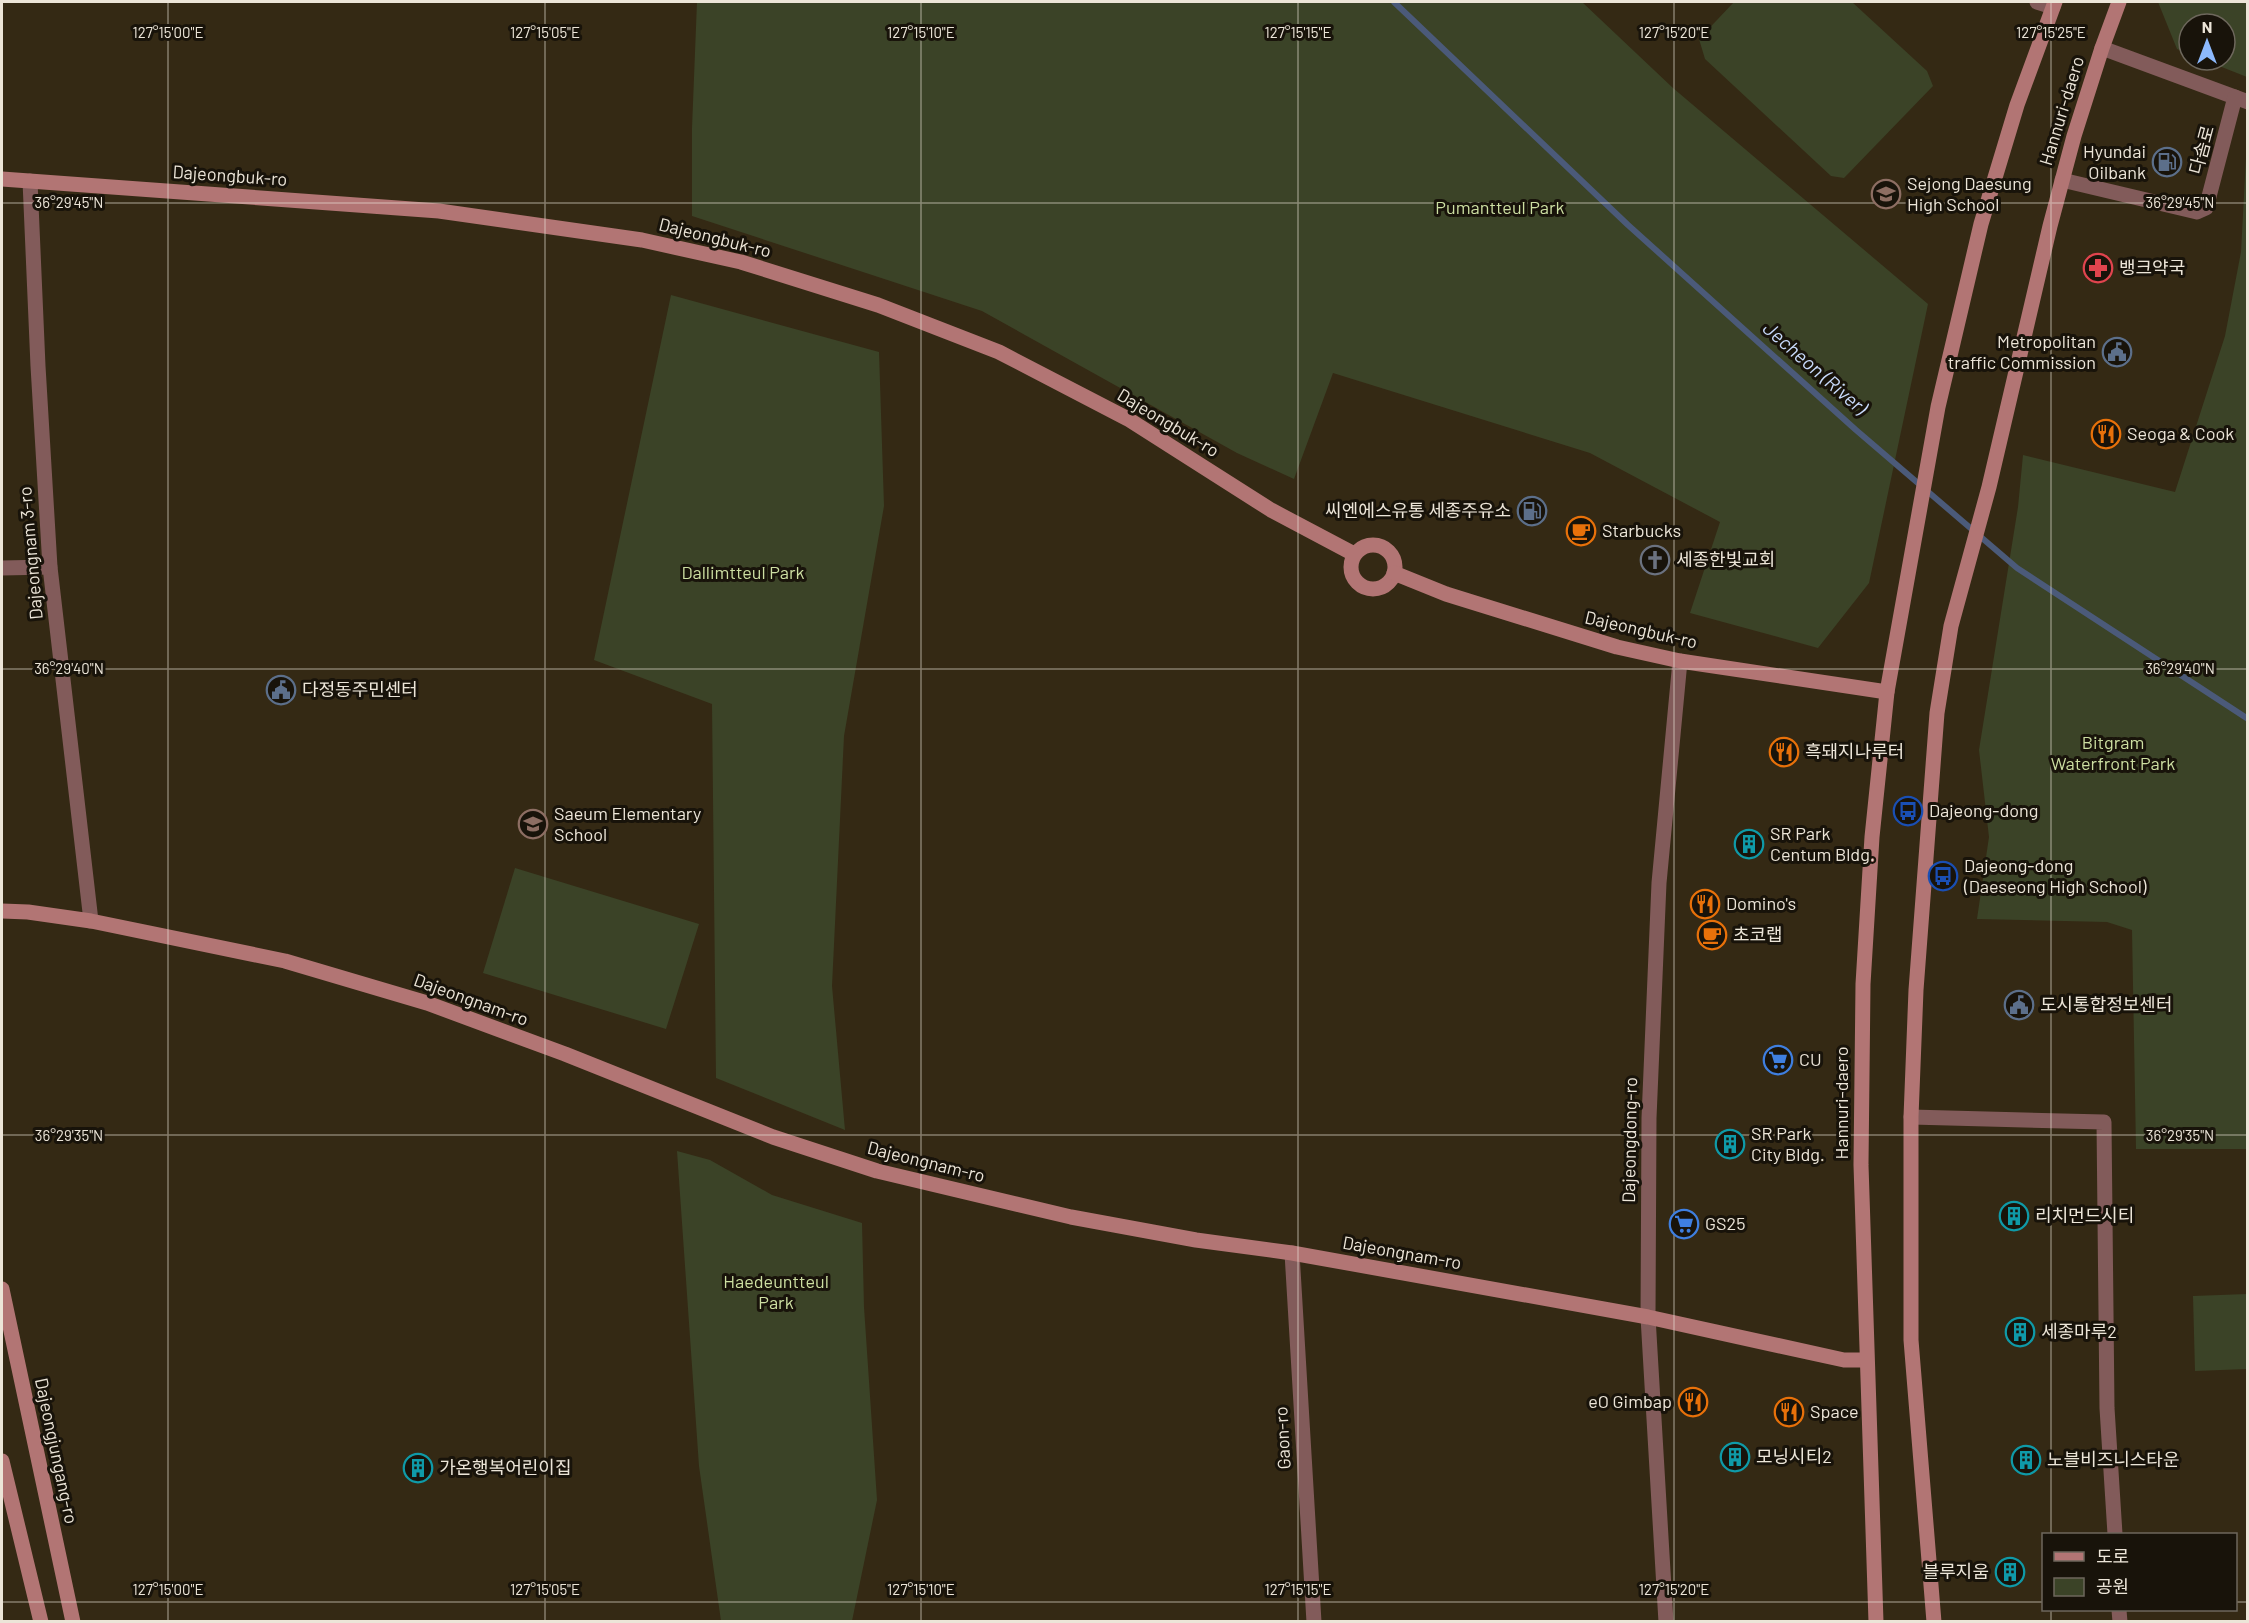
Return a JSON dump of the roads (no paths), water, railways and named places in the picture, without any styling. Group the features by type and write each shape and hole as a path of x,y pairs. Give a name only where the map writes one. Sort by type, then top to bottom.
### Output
{"street":[{"path":"2037,2 2054,4"},
{"name":"Hannuri-daero","path":"1911,1118 1916,990 1936,713 1951,626 1989,487 2062,180 2102,48 2119,2"},
{"name":"Hannuri-daero","path":"1876,1622 1866,1360 1862,1166 1863,984 1872,837 1887,692 1938,407 1981,224 2017,105 2054,4"},
{"path":"2102,48 2243,100"},
{"name":"다솜로","path":"2062,180 2197,212 2206,208 2231,117 2243,100"},
{"name":"Dajeongbuk-ro","path":"2,179 439,211 642,240 741,262 878,305 999,352 1128,419 1271,510 1354,554"},
{"name":"Dajeongnam 3-ro","path":"30,181 50,567 91,921"},
{"path":"1379,545 1385,548 1394,559 1394,573 1385,585 1371,589 1364,587 1357,582 1350,569 1354,554 1365,546 1379,545"},
{"path":"2,568 50,567"},
{"name":"Dajeongbuk-ro","path":"1394,573 1446,594 1606,644 1680,660 1887,692"},
{"name":"Dajeongdong-ro","path":"1665,1622 1648,1317 1649,1118 1659,883 1680,660"},
{"name":"Dajeongnam-ro","path":"2,911 28,912 91,921 285,961 427,1003 565,1054 772,1137 877,1172 1071,1217 1196,1240 1292,1253 1648,1317 1844,1360 1866,1360"},
{"path":"1934,1622 1911,1340 1911,1118 2104,1122 2107,1408 2115,1533"},
{"name":"Gaon-ro","path":"1292,1253 1314,1622"},
{"name":"Dajeongjungang-ro","path":"2,1289 73,1622"},
{"path":"2,1461 41,1622"}],"waterway":[{"name":"Jecheon (River)","path":"1394,2 1628,225 1856,430 2017,568 2248,719"}],"place":[{"name":"Hyundai Oilbank","path":"2167,162"},
{"name":"Sejong Daesung High School","path":"1886,194"},
{"name":"뱅크약국","path":"2098,268"},
{"name":"Metropolitan traffic Commission","path":"2117,352"},
{"name":"Seoga & Cook","path":"2106,434"},
{"name":"씨엔에스유통 세종주유소","path":"1532,511"},
{"name":"Starbucks","path":"1581,531"},
{"name":"세종한빛교회","path":"1655,560"},
{"name":"다정동주민센터","path":"281,690"},
{"name":"흑돼지나루터","path":"1784,752"},
{"name":"Dajeong-dong","path":"1908,811"},
{"name":"Saeum Elementary School","path":"533,824"},
{"name":"SR Park Centum Bldg.","path":"1749,844"},
{"name":"Dajeong-dong (Daeseong High School)","path":"1943,876"},
{"name":"Domino's","path":"1705,904"},
{"name":"초코랩","path":"1712,935"},
{"name":"도시통합정보센터","path":"2019,1005"},
{"name":"CU","path":"1778,1060"},
{"name":"SR Park City Bldg.","path":"1730,1144"},
{"name":"리치먼드시티","path":"2014,1216"},
{"name":"GS25","path":"1684,1224"},
{"name":"세종마루2","path":"2020,1332"},
{"name":"eO Gimbap","path":"1693,1402"},
{"name":"Space","path":"1789,1412"},
{"name":"모닝시티2","path":"1735,1457"},
{"name":"노블비즈니스타운","path":"2026,1460"},
{"name":"가온행복어린이집","path":"418,1468"},
{"name":"블루지움","path":"2010,1572"}],"park label":[{"name":"Pumantteul Park","path":"1500,208"},
{"name":"Dallimtteul Park","path":"743,573"},
{"name":"Bitgram Waterfront Park","path":"2113,753"},
{"name":"Haedeuntteul Park","path":"776,1292"}]}
